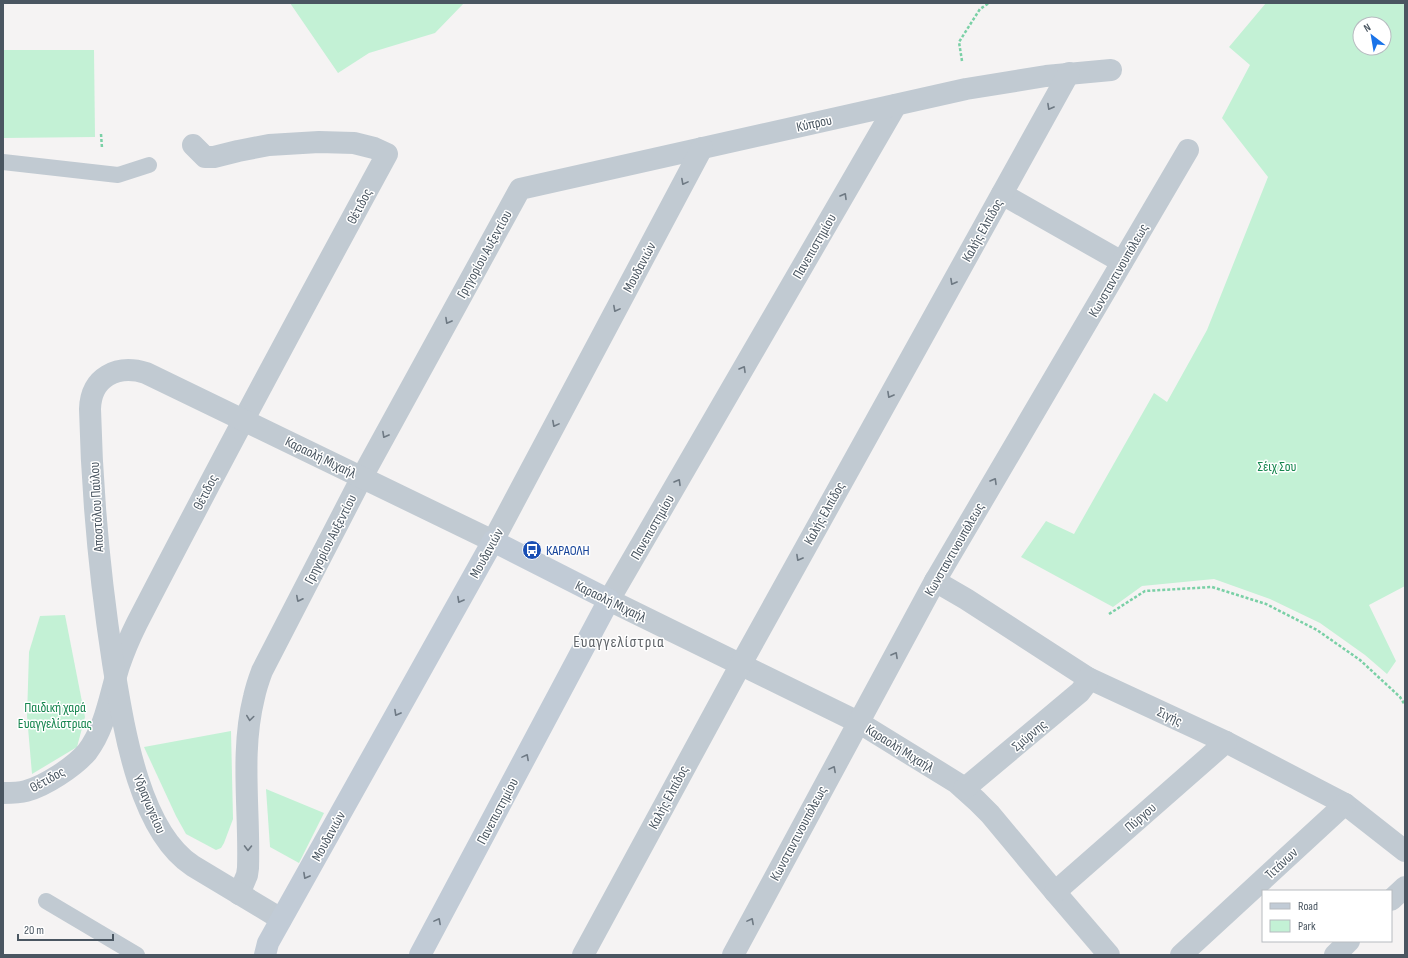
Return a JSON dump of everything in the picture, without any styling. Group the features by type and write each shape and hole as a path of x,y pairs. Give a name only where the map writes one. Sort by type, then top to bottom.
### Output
{"street":[{"name":"Κύπρου","path":"520,188 966,89 1069,73 1111,70"},
{"name":"Καλής Ελπίδος","path":"583,955 741,664 1069,73"},
{"name":"Πανεπιστημίου","path":"420,955 609,600 896,105"},
{"name":"Θέτιδος","path":"3,793 24,792 39,787 66,770 86,752 102,725 116,677 133,631 243,420 387,154 374,148 354,143 319,142 269,145 214,157 205,157 193,146"},
{"name":"Μουδανιών","path":"265,955 268,942 493,541 702,148"},
{"name":"Κωνσταντινουπόλεως","path":"733,955 935,581 1188,150"},
{"name":"Γρηγορίου Αυξεντίου","path":"239,894 247,875 248,868 247,755 249,726 254,697 262,671 362,477 520,188"},
{"path":"1002,194 1122,262"},
{"name":"Αποστόλου Παύλου","path":"116,677 100,569 90,405 97,387 105,377 123,370 139,371"},
{"name":"Καραολή Μιχαήλ","path":"139,371 362,477 858,722 957,783 964,789 990,814 1110,955"},
{"name":"Σιγής","path":"935,581 966,599 1088,678 1226,742 1345,804 1405,851"},
{"name":"Υδραγωγείου","path":"116,677 122,718 130,753 148,804 160,830 170,846 185,861 281,919"},
{"name":"Σμύρνης","path":"964,789 1080,692 1086,684 1088,678"},
{"name":"Πύργου","path":"1055,892 1226,742"},
{"name":"Τιτάνων","path":"1182,955 1345,804"},
{"path":"1392,899 1405,887"},
{"path":"1335,955 1348,942"}],"lane":[{"path":"3,162 118,175 149,165"},
{"path":"46,900 137,955"}],"path":[{"path":"966,89 959,42 980,9 990,3"},
{"path":"1109,614 1145,591 1212,587 1266,604 1318,630 1360,660 1400,697 1405,705"}],"green space":[{"path":"290,3 464,3 435,33 369,53 338,73"},
{"name":"Σέιχ Σου","path":"1266,3 1405,3 1405,586 1369,605 1396,661 1387,674 1365,655 1320,623 1270,599 1214,579 1142,586 1113,607 1021,557 1046,521 1074,534 1154,393 1167,402 1207,330 1268,177 1222,118 1250,65 1229,47"},
{"path":"3,50 94,50 95,137 3,138"},
{"name":"Παιδική χαρά Ευαγγελίστριας","path":"65,615 85,717 77,747 32,774 27,716 29,652 40,616"},
{"path":"231,731 233,819 224,843 221,848 216,850 186,834 144,747"},
{"path":"266,789 324,813 299,863 270,847"}],"place":[{"name":"ΚΑΡΑΟΛΗ","path":"532,550"}],"district":[{"name":"Ευαγγελίστρια","path":"619,641"}]}
